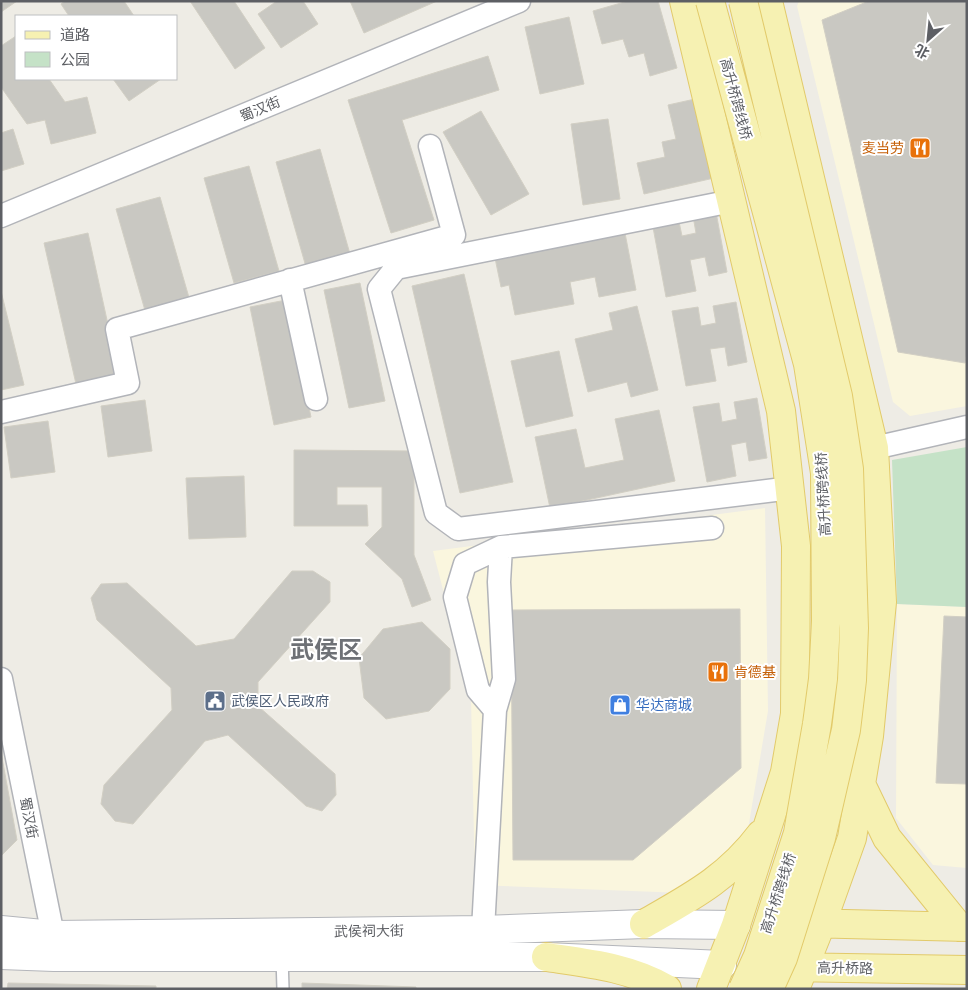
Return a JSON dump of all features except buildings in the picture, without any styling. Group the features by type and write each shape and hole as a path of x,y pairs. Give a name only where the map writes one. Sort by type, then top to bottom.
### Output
{"main road":[{"path":"684,1 781,410 796,546 795,714 785,772 771,821 717,977"},
{"name":"高升桥跨线桥","path":"710,1 808,364 825,473 826,622 823,679 817,724 798,833 758,956 743,989"},
{"name":"高升桥跨线桥","path":"743,1 838,396 850,469 854,628 852,680 846,730 821,838 783,958 769,989"},
{"path":"768,1 874,448 882,602 870,736 852,838 822,922 799,978"},
{"path":"861,784 887,838 963,927"},
{"path":"644,924 722,877 749,850 771,821"},
{"path":"736,925 822,922 963,927"},
{"name":"武侯祠大街","path":"1,955 54,946 644,924 736,925"},
{"name":"武侯祠大街","path":"1,930 54,946 282,955 546,957 717,977"},
{"path":"546,957 613,967 652,980 667,989"},
{"path":"909,989 966,970"},
{"name":"高升桥路","path":"717,977 799,978 966,970"}],"street":[{"name":"蜀汉街","path":"1,216 518,1"},
{"path":"1,412 128,383 117,329 454,234 430,146"},
{"path":"732,201 396,268 380,289 436,513 458,529 791,488"},
{"path":"290,280 316,399"},
{"path":"874,448 967,427"},
{"path":"495,710 478,690 455,597 465,564 501,547 712,528"},
{"path":"483,930 495,710 504,679 499,582 501,547"},
{"name":"蜀汉街","path":"1,679 54,946"}],"lane":[{"path":"282,955 283,989"}],"shaded area":[{"path":"799,1 967,1 967,406 910,416 893,402 797,6"},
{"name":"华达商城","path":"765,508 768,711 747,835 684,893 475,885 471,698 433,551"},
{"path":"897,604 967,607 967,868 933,865 896,818"}],"green space":[{"path":"967,447 967,607 897,604 892,460"}],"place":[{"name":"麦当劳","path":"920,148"},
{"name":"肯德基","path":"718,672"},
{"name":"武侯区人民政府","path":"215,701"},
{"name":"华达商城","path":"620,705"}],"district":[{"name":"武侯区","path":"326,650"}]}
